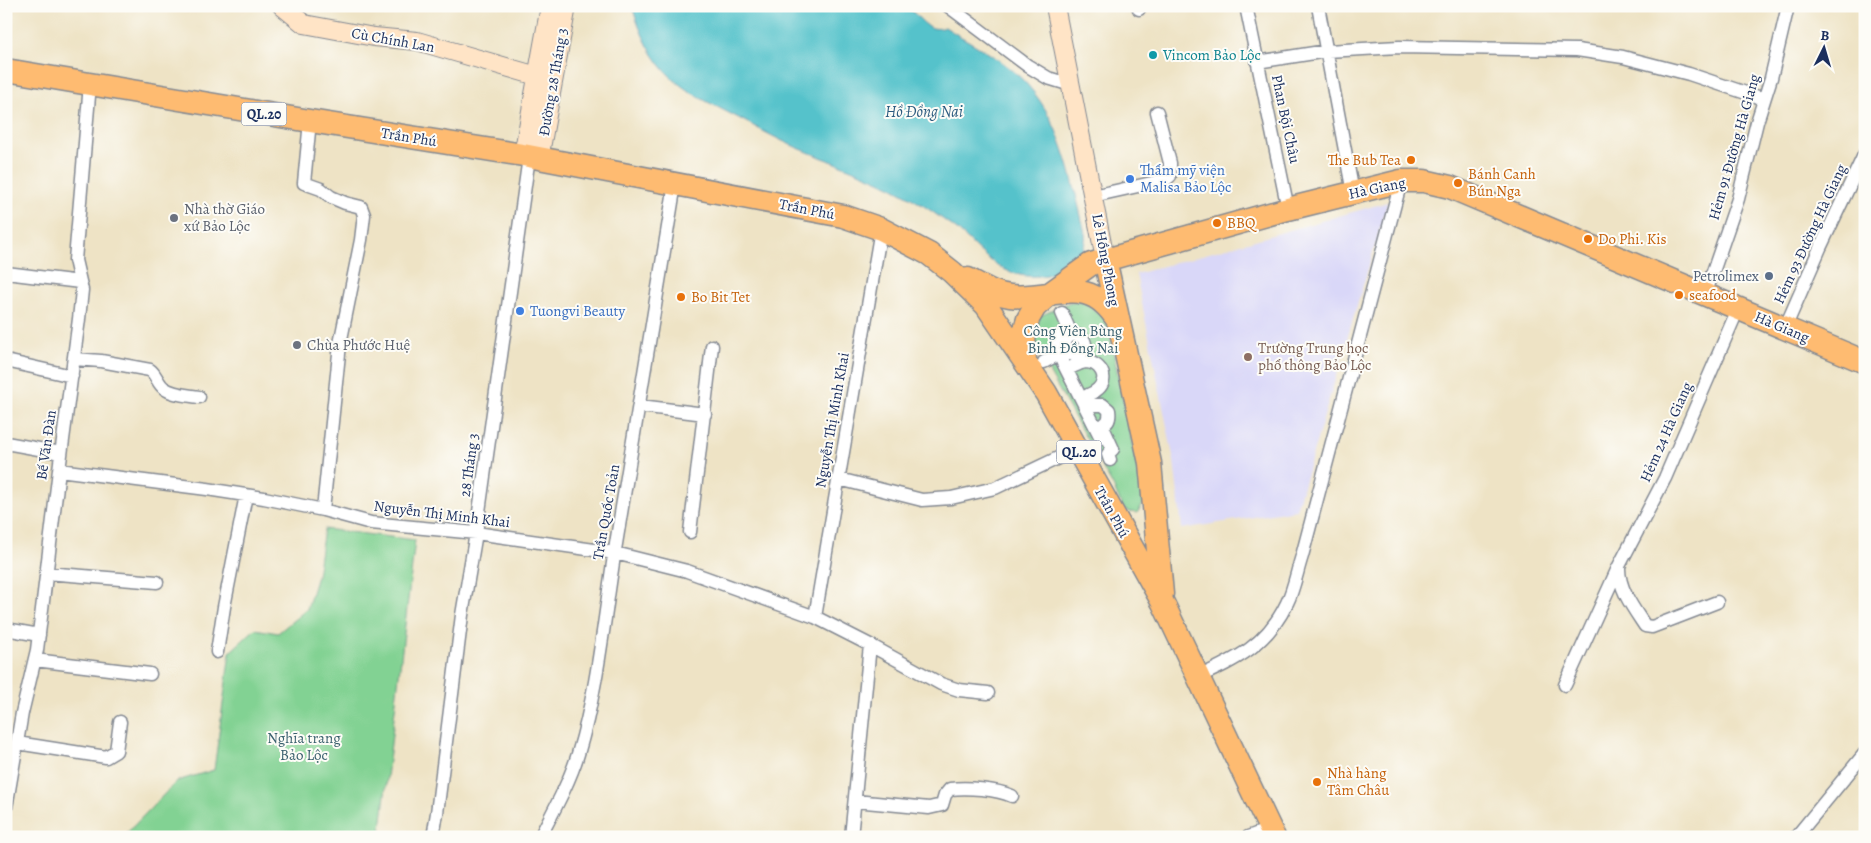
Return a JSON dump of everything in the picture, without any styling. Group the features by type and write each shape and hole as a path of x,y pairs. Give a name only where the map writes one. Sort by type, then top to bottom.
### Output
{"highway":[{"name":"Trần Phú","path":"6,70 310,122 530,157 843,216 881,228 929,254 952,272 986,306 1034,362 1046,393 1163,603 1272,833"},
{"name":"Hà Giang","path":"1034,362 1024,334 1028,319 1052,292 1091,264 1288,209 1401,181 1424,181 1450,187 1865,362"},
{"name":"Lê Hồng Phong","path":"1105,259 1150,463 1163,603"},
{"name":"Hà Giang","path":"952,272 984,288 1010,296 1024,297 1070,291 1085,293 1099,299 1110,309 1118,322"},
{"path":"1114,516 1133,522 1141,520 1148,515 1154,506"}],"street":[{"name":"Cù Chính Lan","path":"282,6 304,24 374,37 417,41 537,76"},
{"name":"Đường 28 Tháng 3","path":"530,157 537,76 550,6"},
{"name":"Đường 28 Tháng 3","path":"530,157 566,6"},
{"path":"948,6 1028,66 1048,78 1071,85"},
{"name":"Lê Hồng Phong","path":"1055,6 1105,259"},
{"name":"Phan Bội Châu","path":"1246,6 1288,209"},
{"path":"1318,6 1353,193"},
{"name":"Hẻm 91 Đường Hà Giang","path":"1705,295 1738,199 1764,99 1772,78 1788,6"},
{"path":"1257,62 1327,51 1399,47 1577,50 1623,57 1689,74 1764,99"},
{"name":"Bế Văn Đàn","path":"6,808 16,743 39,635 74,359 82,290 75,260 90,84"},
{"path":"1093,196 1165,180 1170,176 1170,163 1157,112"},
{"path":"310,122 304,183 321,189 331,197 345,203 361,207 364,215 361,240 340,344 323,510"},
{"name":"Hẻm 93 Đường Hà Giang","path":"1785,328 1865,153"},
{"name":"28 Tháng 3","path":"433,837 438,813 462,615 476,533 530,157"},
{"path":"1198,677 1235,660 1270,633 1287,603 1302,556 1401,181"},
{"name":"Trần Quốc Toản","path":"540,837 577,756 591,706 674,184"},
{"name":"Nguyễn Thị Minh Khai","path":"815,617 881,228"},
{"path":"6,273 80,282"},
{"name":"Hẻm 24 Hà Giang","path":"1565,685 1619,566 1664,478 1738,309"},
{"path":"1062,313 1069,329 1057,339 1056,349 1101,438 1105,442 1109,441"},
{"path":"690,532 712,346"},
{"path":"1034,362 1059,354"},
{"path":"74,359 101,361 150,370 155,373 163,388 199,397"},
{"path":"1067,370 1080,359 1093,363 1101,369 1103,374 1101,386 1098,390 1088,395 1086,402 1091,406 1103,405 1109,410 1109,418 1102,425 1112,449 1108,454 1110,460"},
{"path":"6,362 72,376"},
{"path":"640,406 705,414"},
{"path":"6,443 61,453"},
{"path":"838,479 922,500 951,498 996,488 1077,449"},
{"name":"Nguyễn Thị Minh Khai","path":"59,470 246,495 323,510 370,522 476,533 615,553 687,571 815,617 870,644 940,684 958,690 988,693"},
{"path":"218,652 224,607 246,495"},
{"path":"1619,566 1619,577 1628,600 1644,626 1652,627 1717,602"},
{"path":"46,573 157,582"},
{"path":"6,628 39,635"},
{"path":"851,837 870,644"},
{"path":"35,660 150,674"},
{"path":"16,743 106,757 116,751 120,722"},
{"path":"1796,837 1865,753"},
{"path":"855,801 929,808 942,805 945,795 950,789 967,787 1003,792 1012,796"},
{"path":"1248,837 1272,833"}],"shaded area":[{"name":"Trường Trung học phổ thông Bảo Lộc","path":"1388,202 1296,510 1182,529 1174,461 1136,274"}],"green space":[{"name":"Công Viên Bùng Binh Đồng Nai","path":"1082,301 1105,318 1108,326 1142,493 1143,504 1137,513 1123,508 1113,486 1043,361 1034,338 1040,316 1070,302"},
{"name":"Nghĩa trang Bảo Lộc","path":"324,529 415,540 380,837 123,837 177,781 214,770 230,652 255,629 278,633 307,609 317,576"}],"water":[{"name":"Hồ Đồng Nai","path":"632,6 905,6 928,26 933,28 945,27 1011,69 1034,93 1046,110 1056,129 1070,170 1085,233 1085,245 1074,262 1054,273 1043,276 1020,275 1001,268 956,229 906,195 866,175 780,140 705,101 685,88 658,63 643,36"}],"place":[{"name":"Vincom Bảo Lộc","path":"1153,55"},
{"name":"The Bub Tea","path":"1411,160"},
{"name":"Thẩm mỹ viện Malisa Bảo Lộc","path":"1130,179"},
{"name":"Bánh Canh Bún Nga","path":"1458,183"},
{"name":"Nhà thờ Giáo xứ Bảo Lộc","path":"174,218"},
{"name":"BBQ","path":"1217,223"},
{"name":"Do Phi. Kis","path":"1588,239"},
{"name":"Petrolimex","path":"1769,276"},
{"name":"seafood","path":"1679,295"},
{"name":"Bo Bit Tet","path":"681,297"},
{"name":"Tuongvi Beauty","path":"520,311"},
{"name":"Chùa Phước Huệ","path":"297,345"},
{"name":"Trường Trung học phổ thông Bảo Lộc","path":"1248,357"},
{"name":"Nhà hàng Tâm Châu","path":"1317,782"}]}
